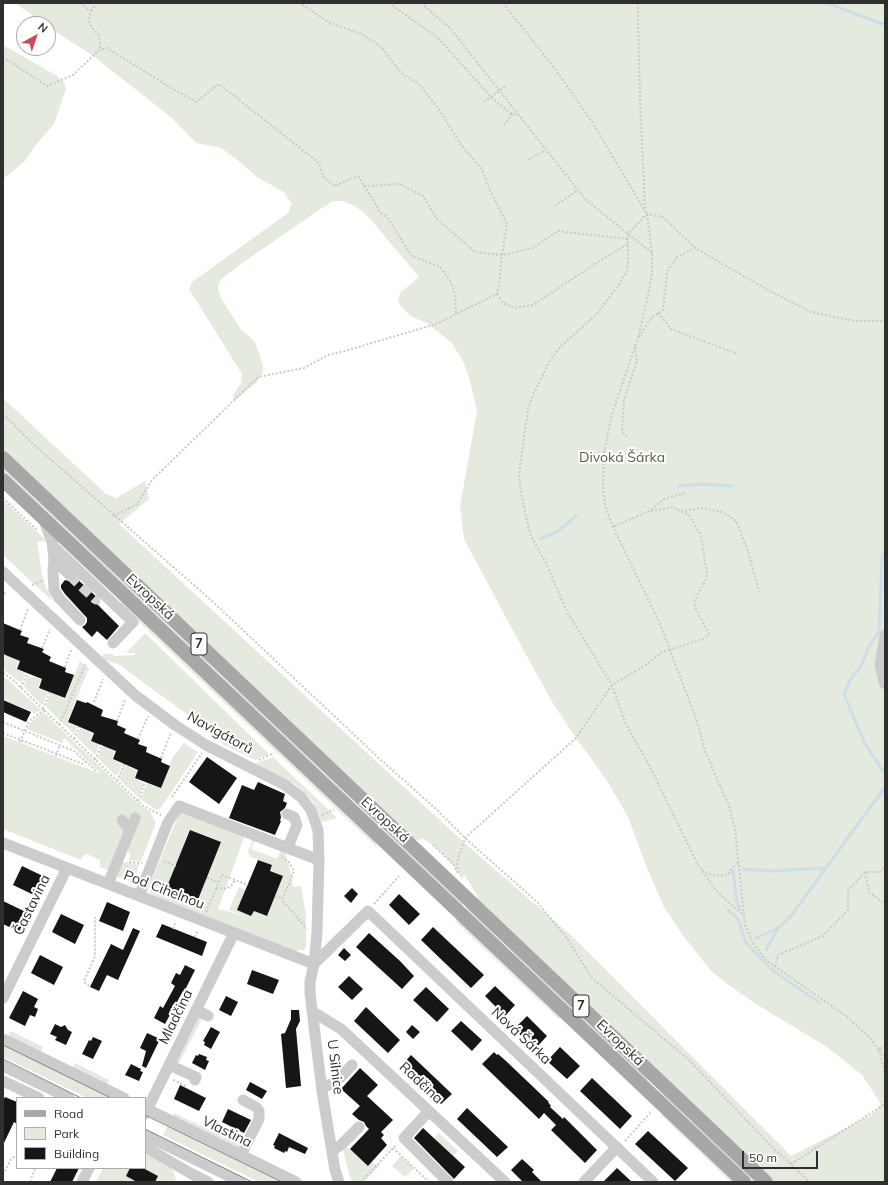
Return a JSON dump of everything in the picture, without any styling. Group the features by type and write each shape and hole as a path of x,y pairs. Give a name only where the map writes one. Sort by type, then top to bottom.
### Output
{"main road":[{"name":"Evropská","path":"3,458 766,1182"},
{"name":"Evropská","path":"3,480 744,1182"}],"street":[{"path":"43,518 53,546 54,590 59,598 80,620"},
{"path":"53,546 105,599 133,622 113,643"},
{"path":"53,565 70,575"},
{"name":"Navigátorů","path":"3,572 135,695 175,725 206,745 285,785 301,796 311,810 318,830 319,860 317,932 314,964"},
{"path":"105,599 127,598"},
{"path":"885,635 880,665 885,684"},
{"path":"139,896 168,822 179,806 319,860"},
{"path":"284,846 298,825 294,817 287,814"},
{"path":"108,884 135,818"},
{"path":"122,820 130,831"},
{"name":"Pod Cihelnou","path":"3,842 314,964"},
{"name":"Častavina","path":"3,998 67,868"},
{"path":"314,964 368,911"},
{"name":"Nová Šárka","path":"368,911 619,1145 653,1182"},
{"name":"Mladčina","path":"146,1111 234,933"},
{"name":"U Silnice","path":"314,964 310,982 322,1088 335,1179"},
{"path":"196,1010 208,1016"},
{"name":"Radčina","path":"313,1012 342,1029 505,1182"},
{"path":"3,1039 122,1097"},
{"path":"169,1065 196,1077 192,1084"},
{"path":"322,1088 332,1084 340,1078 352,1065"},
{"path":"3,1066 67,1097"},
{"path":"3,1081 37,1097"},
{"path":"242,1155 259,1119 259,1111 256,1106 243,1100"},
{"path":"429,1110 404,1138 448,1182"},
{"name":"Vlastina","path":"146,1111 242,1155 296,1182"},
{"path":"332,1151 341,1145 359,1127"},
{"path":"146,1136 241,1182"},
{"path":"585,1182 619,1145"},
{"path":"146,1148 189,1178 208,1182"},
{"path":"82,1182 88,1169"}],"path":[{"path":"80,3 91,11"},
{"path":"97,3 91,11 89,18 90,24 99,36 99,50"},
{"path":"300,3 330,23 362,34 381,47 401,73 419,84 440,111 461,145 482,169 487,184 507,224 497,294 503,303 515,308 533,306 598,262 628,244"},
{"path":"389,3 438,38 491,97 510,113 519,115"},
{"path":"420,3 450,28 586,200 652,253"},
{"path":"503,3 555,69 592,122 647,214 652,253 650,281 638,338"},
{"path":"638,3 645,210"},
{"path":"3,57 47,86 73,75 99,50 107,48 196,102 220,84 319,163 324,178 335,186 352,178 359,177 380,212 387,216 412,256 440,267 451,282 455,296 456,314"},
{"path":"484,102 506,86"},
{"path":"504,125 513,114"},
{"path":"528,160 546,150"},
{"path":"364,186 400,184 423,196 437,219 475,252 502,255 533,248 558,231 628,239"},
{"path":"555,206 578,190"},
{"path":"647,214 628,234 627,271 618,286 596,315 561,346 549,362 534,393 528,409 519,474 521,493 530,534 547,565 566,610 612,685 625,722 653,773 698,865 715,890 744,915"},
{"path":"647,214 663,217 695,248 811,312 855,321 885,321"},
{"path":"695,248 677,257 667,272 663,310 652,317 635,345 612,414 604,452 603,490 606,508 613,527 660,624 697,721 706,751 728,806 735,829 745,925 753,943 766,960 846,1016 870,1038 885,1057"},
{"path":"114,516 137,504 152,480 258,377 304,368 328,354 345,351 436,324 497,294"},
{"path":"658,314 671,329 738,354"},
{"path":"627,436 622,431 624,400 637,361 635,345"},
{"path":"3,414 32,443 212,601 381,760 436,809 465,838 537,902 566,937 592,978 690,1061 770,1145 810,1182"},
{"path":"647,512 664,499 685,493"},
{"path":"3,498 38,532"},
{"path":"433,845 453,864 458,873 457,862 465,838 576,738 612,685 646,665 662,652 702,639 709,634 695,607 694,602 706,579 707,573 701,536 689,515 672,507 647,512 613,527"},
{"path":"680,511 703,508 722,512 736,521 748,552 759,592"},
{"path":"19,586 34,585 44,580 53,565"},
{"path":"3,598 7,588"},
{"path":"20,630 29,608"},
{"path":"42,648 50,629"},
{"path":"65,667 72,649"},
{"path":"3,659 5,655"},
{"path":"59,725 86,663"},
{"path":"3,673 13,680 143,806 160,815"},
{"path":"21,688 27,673"},
{"path":"94,702 103,678"},
{"path":"20,741 30,721 43,710 50,692"},
{"path":"117,721 126,698"},
{"path":"138,739 148,716"},
{"path":"3,722 74,751 96,771"},
{"path":"74,739 80,727"},
{"path":"161,758 171,732"},
{"path":"3,733 56,755 83,764"},
{"path":"56,755 60,745"},
{"path":"95,760 102,745"},
{"path":"117,781 124,764"},
{"path":"138,801 146,782"},
{"path":"283,899 294,871 289,862 283,859 284,846"},
{"path":"154,857 176,866"},
{"path":"701,870 712,875 723,876 729,873 738,860"},
{"path":"129,862 143,862"},
{"path":"775,967 778,955 822,936 848,910 848,891 865,872 880,872 885,866"},
{"path":"865,872 869,892 885,904"},
{"path":"205,915 222,875 248,885"},
{"path":"368,911 399,876"},
{"path":"207,878 219,882"},
{"path":"216,888 226,889 236,880"},
{"path":"275,896 283,899 282,900 309,931"},
{"path":"89,986 84,980 95,956 95,917"},
{"path":"173,928 177,918"},
{"path":"195,937 199,927"},
{"path":"879,1050 885,1045"},
{"path":"879,1050 885,1074"},
{"path":"173,1080 192,1084"},
{"path":"791,1164 882,1106 885,1101"},
{"path":"619,1145 651,1112"},
{"path":"360,1182 399,1143"},
{"path":"393,1148 429,1182"},
{"path":"3,1175 11,1159 16,1156"},
{"path":"30,1182 35,1169"}],"green space":[{"name":"Divoká Šárka","path":"15,3 885,3 885,1182 775,1182 477,899 478,897 464,874 462,879 453,864 433,845 421,838 419,841 409,836 3,451 3,398 106,494 116,498 145,481 149,499 119,524 469,847 573,937 791,1156 873,1114 881,1104 862,1075 827,1047 756,1004 711,971 682,934 664,907 647,868 628,817 609,784 554,705 464,539 460,506 477,411 464,363 452,343 427,323 410,316 400,305 398,299 400,293 419,277 362,211 343,201 333,201 325,206 220,280 218,287 220,296 240,328 255,342 263,365 263,372 257,382 234,401 233,395 241,383 242,374 189,289 192,282 288,213 292,204 284,192 257,177 221,148 196,143 172,118 92,55 56,32 56,16 33,16"},
{"path":"3,45 16,52 16,56 22,56 57,76 64,82 66,89 54,124 34,147 25,161 3,179"},
{"path":"3,467 464,903 461,906 3,472"},
{"path":"3,500 46,540 37,542 43,580 52,600 3,555"},
{"path":"118,602 123,603 374,841 379,849"},
{"path":"145,633 269,754 255,760 224,745 213,733 118,664 101,659 104,654 113,654 114,656 135,655 135,653 126,653"},
{"path":"6,655 19,661 16,669 25,673 21,683 3,669 3,663"},
{"path":"80,661 89,668 67,722 77,727 74,734 47,708 46,705 51,693 65,699"},
{"path":"3,676 41,710 34,714 31,711 3,700"},
{"path":"27,676 32,678 33,676 41,680 38,688 48,692 43,704 41,704 25,688 24,686"},
{"path":"43,712 142,807 150,812 155,821 155,825 141,861 129,860 130,855 127,849 128,835 111,871 100,867 100,860 87,854 84,855 81,860 3,829 3,736 101,774 64,738 62,743 27,729 30,723"},
{"path":"80,728 92,733 90,741 99,745 96,754 94,754 77,737"},
{"path":"184,743 198,752 160,809 157,810 140,799 147,783 161,788 172,758"},
{"path":"103,746 115,751 112,759 122,764 118,774 115,775 99,759 98,757"},
{"path":"273,757 337,818 322,822 314,803 296,785 254,764"},
{"path":"124,765 137,770 134,778 144,783 139,795 137,796 119,779"},
{"path":"180,812 245,835 218,909 245,916 229,910 239,887 246,890 237,910 251,916 254,911 267,916 283,876 270,871 272,865 251,857 248,852 253,838 285,851 293,887 301,886 306,915 306,947 304,950 297,950 297,952 154,897 150,892 150,883","holes":["191,830 221,842 197,902 166,889","254,841 280,851 277,859 251,849"]},
{"path":"122,862 139,864 136,876 132,882 115,876"},
{"path":"468,907 648,1079 646,1081 465,910"},
{"path":"457,919 561,1018 559,1019 455,921"},
{"path":"200,1015 203,1017 178,1065 175,1063"},
{"path":"11,1031 43,1047 41,1053 8,1036"},
{"path":"4,1044 111,1097 85,1097 3,1057"},
{"path":"75,1063 109,1080 106,1085 73,1068"},
{"path":"659,1090 758,1182 752,1182 658,1093"},
{"path":"174,1113 243,1146 241,1150 172,1117"},
{"path":"662,1114 734,1182 731,1182 661,1115"},
{"path":"168,1125 280,1180 279,1182 259,1182 163,1135"},
{"path":"439,1133 458,1151 453,1156 434,1138"},
{"path":"342,1145 379,1166 364,1182 352,1182"},
{"path":"146,1154 171,1166 177,1182 155,1182 158,1176 145,1169"},
{"path":"401,1156 414,1168 405,1177 392,1166"},
{"path":"102,1169 130,1169 126,1176 137,1182 96,1182"}],"building":[{"path":"76,578 100,600 96,603 119,626 107,640 97,631 92,637 82,627 87,622 87,618 61,588 61,585 65,580 72,582"},
{"path":"3,623 22,631 20,635 29,638 27,643 44,649 42,652 51,657 49,661 66,668 65,672 74,675 65,698 39,688 42,679 17,669 20,661 3,654"},
{"path":"3,700 31,712 26,722 3,712"},
{"path":"77,700 87,702 103,710 101,716 118,721 117,725 126,729 124,733 140,740 138,744 147,747 146,752 162,759 161,762 170,766 161,788 135,778 138,770 113,759 116,751 91,741 94,733 68,722"},
{"path":"207,757 237,778 219,804 189,782"},
{"path":"258,782 285,794 283,801 287,803 285,808 280,812 281,821 275,835 229,818 242,785 254,790"},
{"path":"190,830 221,842 197,902 166,889"},
{"path":"258,860 272,865 270,871 283,876 267,916 254,911 251,916 237,910"},
{"path":"22,866 45,877 36,896 13,885"},
{"path":"352,888 358,894 351,903 344,896"},
{"path":"399,894 420,914 409,925 389,905"},
{"path":"3,901 28,913 19,932 3,924"},
{"path":"107,902 130,912 123,931 99,921"},
{"path":"61,914 84,925 75,944 52,932"},
{"path":"162,924 207,942 202,956 156,937"},
{"path":"433,927 484,975 471,988 421,940"},
{"path":"133,928 140,931 118,980 107,975 99,991 90,987 111,944 123,950"},
{"path":"369,933 414,976 402,989 356,947"},
{"path":"344,948 351,955 345,961 338,955"},
{"path":"40,955 63,967 54,985 31,973"},
{"path":"185,965 195,970 165,1024 154,1018 160,1006 163,1008 175,986 171,983 176,973 180,975"},
{"path":"252,970 279,980 273,994 247,984"},
{"path":"349,976 363,989 352,1000 338,987"},
{"path":"495,986 515,1005 505,1016 485,996"},
{"path":"426,987 449,1009 437,1022 413,1000"},
{"path":"23,991 38,999 34,1007 38,1009 35,1017 30,1015 25,1026 9,1018"},
{"path":"226,996 238,1002 231,1016 219,1010"},
{"path":"366,1007 400,1040 388,1053 354,1021"},
{"path":"291,1010 299,1010 300,1021 296,1029 301,1086 286,1088 281,1034 285,1033 291,1019"},
{"path":"527,1016 547,1036 535,1049 514,1029"},
{"path":"461,1021 482,1040 472,1051 451,1031"},
{"path":"55,1024 61,1027 65,1025 68,1030 72,1032 66,1045 55,1040 57,1037 50,1034"},
{"path":"412,1025 420,1032 413,1039 406,1032"},
{"path":"211,1027 220,1032 211,1049 204,1045 205,1042 203,1041"},
{"path":"147,1033 160,1039 146,1068 142,1066 146,1051 140,1048"},
{"path":"93,1037 102,1041 93,1059 82,1054 89,1040 91,1041"},
{"path":"560,1047 580,1066 567,1079 547,1061"},
{"path":"494,1052 506,1061 549,1102 550,1107 563,1119 564,1117 597,1150 585,1163 551,1130 556,1125 544,1113 539,1119 482,1064"},
{"path":"199,1054 207,1057 206,1060 209,1061 205,1070 192,1063 196,1055 198,1056"},
{"path":"411,1055 452,1094 441,1104 401,1066"},
{"path":"131,1064 141,1069 140,1071 143,1072 139,1081 125,1075"},
{"path":"360,1068 378,1085 367,1096 393,1120 381,1132 384,1135 381,1138 387,1145 368,1166 350,1149 369,1129 364,1122 352,1114 360,1106 341,1089"},
{"path":"592,1078 632,1116 620,1129 580,1091"},
{"path":"250,1082 267,1091 262,1099 246,1090"},
{"path":"180,1085 206,1098 199,1111 174,1099"},
{"path":"5,1097 16,1102 16,1123 14,1122 3,1145 3,1101"},
{"path":"467,1108 508,1147 497,1157 457,1119"},
{"path":"228,1109 251,1120 244,1133 222,1122"},
{"path":"423,1128 465,1167 454,1179 414,1138"},
{"path":"648,1131 688,1168 675,1181 635,1144"},
{"path":"279,1133 308,1148 305,1154 289,1147 287,1152 285,1151 284,1153 274,1148 275,1146 273,1145"},
{"path":"522,1159 534,1170 532,1172 542,1182 523,1182 511,1170"},
{"path":"617,1168 632,1182 603,1182"},
{"path":"56,1169 78,1169 72,1182 50,1182"},
{"path":"130,1169 145,1169 158,1176 155,1182 137,1182 126,1176"}],"waterway":[{"path":"827,3 885,25"},
{"path":"679,486 701,484 732,486"},
{"path":"540,539 557,532 576,516"},
{"path":"885,552 882,557 879,632 869,646 861,666 850,680 844,694 865,744 885,774"},
{"path":"766,950 778,928 791,916 885,787"},
{"path":"743,869 769,871 826,868"},
{"path":"733,871 737,903 740,909"},
{"path":"728,910 738,919 746,943 772,970 820,1003"},
{"path":"756,938 778,928"}],"tunnel":[{"path":"70,575 96,599 100,599"}],"tram line":[{"path":"3,1045 109,1097"},
{"path":"3,1059 79,1097"},
{"path":"146,1115 282,1182"},
{"path":"146,1129 252,1182"}]}
